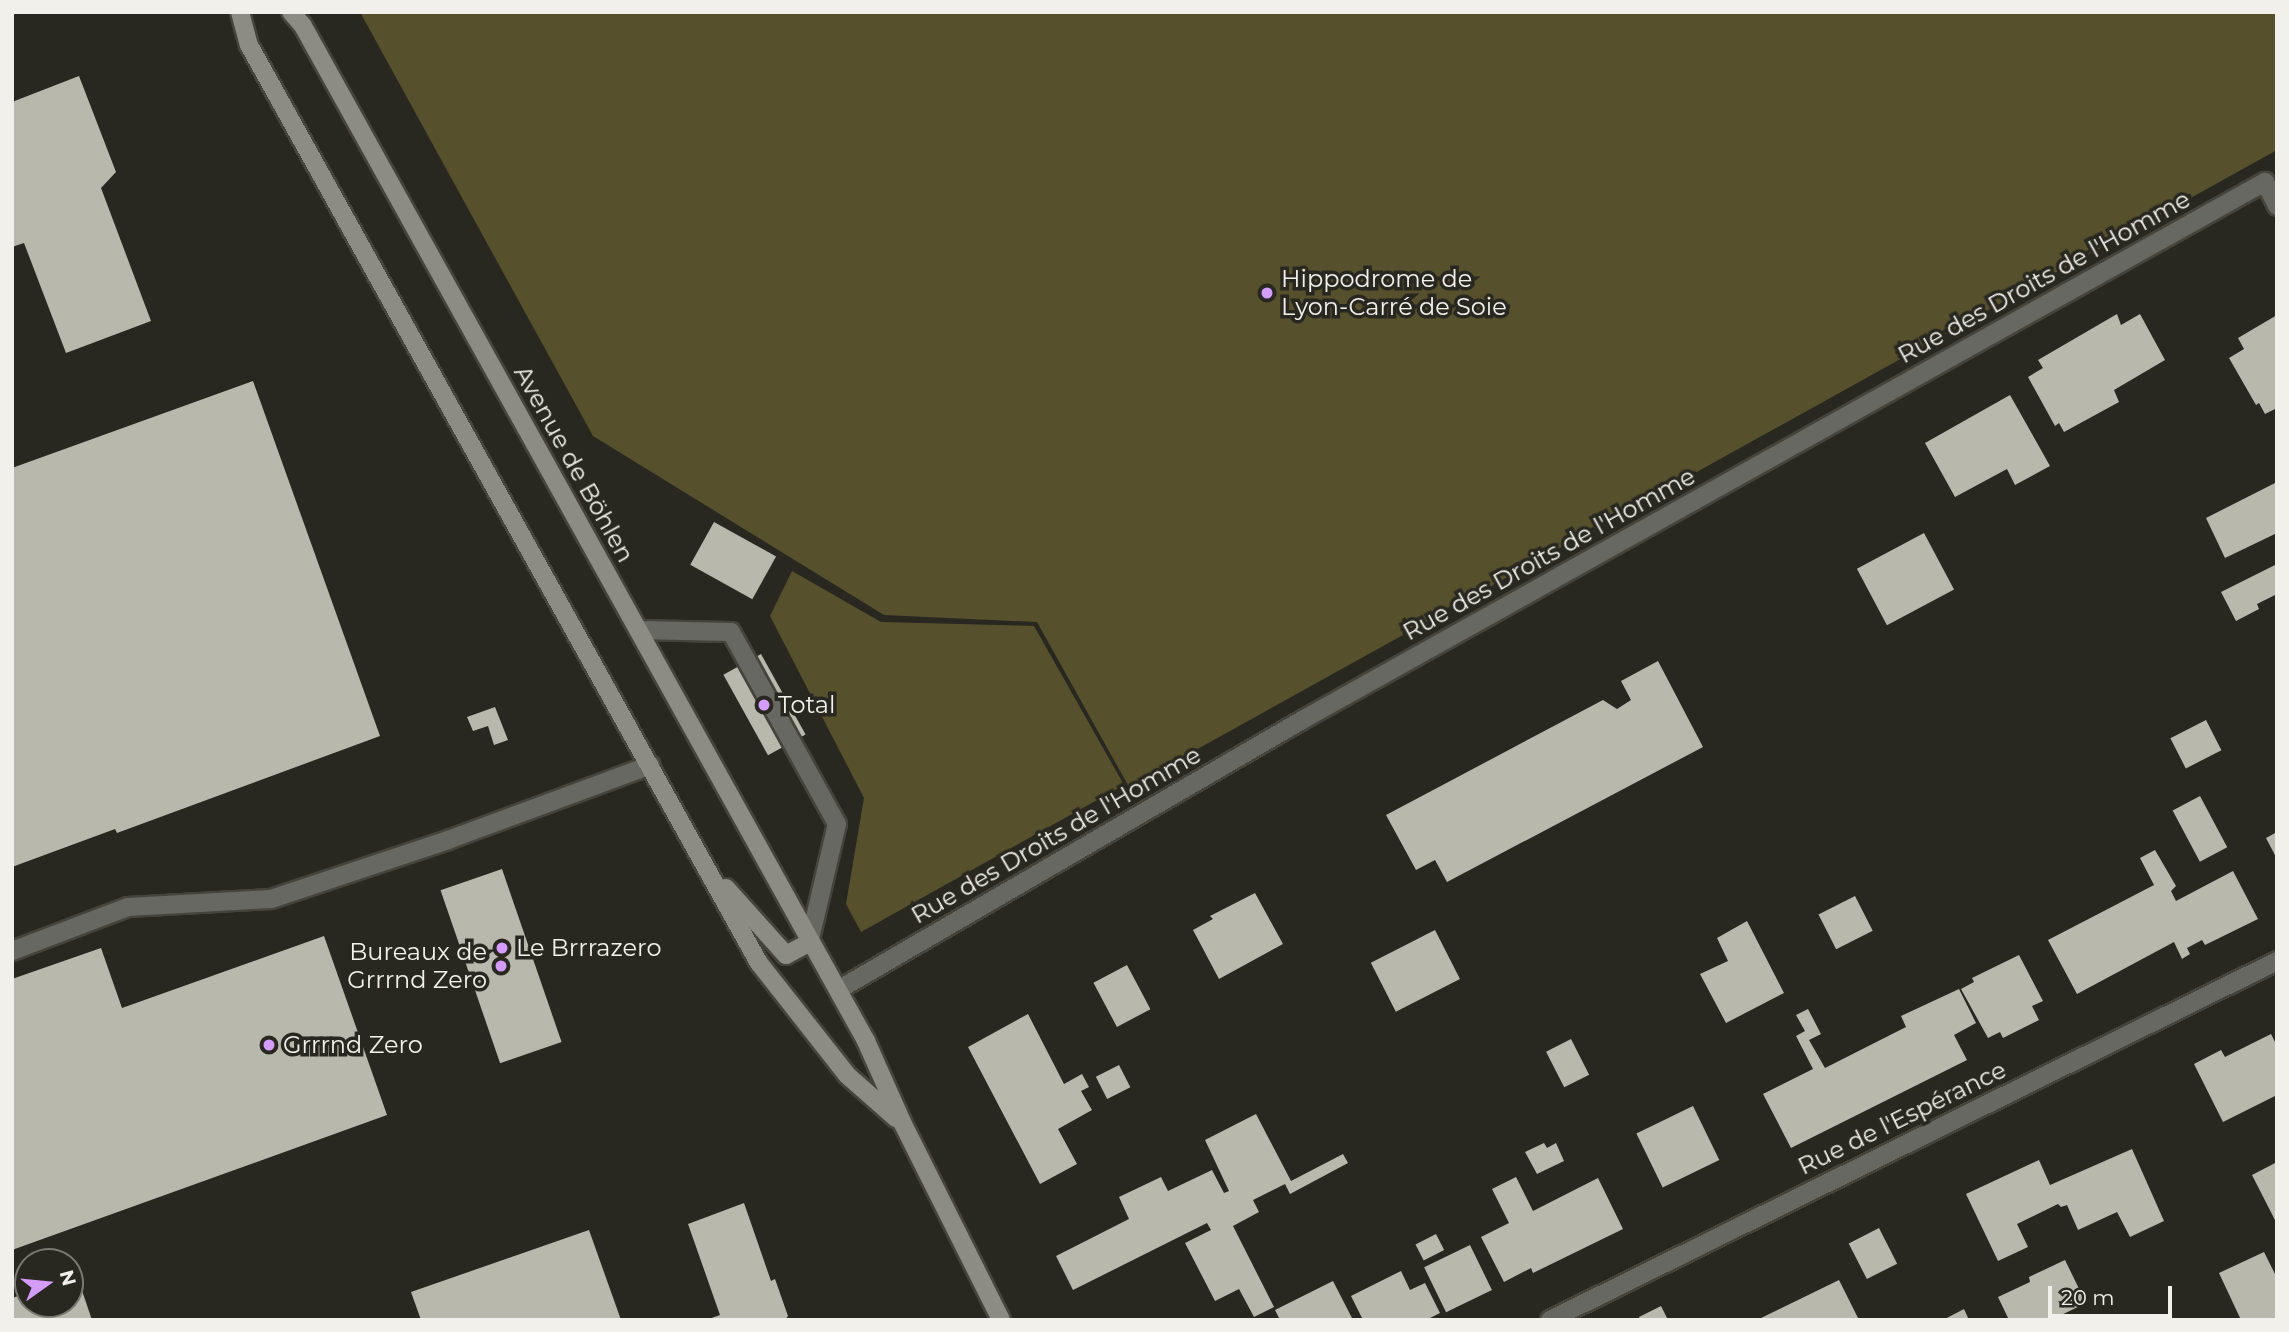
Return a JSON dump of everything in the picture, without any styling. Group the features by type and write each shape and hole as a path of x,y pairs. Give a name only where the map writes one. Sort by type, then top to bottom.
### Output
{"main road":[{"name":"Avenue de Böhlen","path":"240,12 249,45 759,963 847,1074 902,1122"},
{"name":"Avenue de Böhlen","path":"290,12 303,26 809,943 866,1041 902,1122 1001,1320"},
{"name":"Avenue de Böhlen","path":"705,865 786,955 809,943"}],"street":[{"name":"Rue des Droits de l'Homme","path":"838,990 1304,719 2265,182 2277,206"},
{"path":"638,630 731,632 824,800 837,824 809,943"},
{"path":"12,951 128,907 271,899 448,840 651,765"},
{"name":"Rue de l'Espérance","path":"1550,1320 2277,961"}],"shaded area":[{"name":"Hippodrome de Lyon-Carré de Soie","path":"360,12 2277,12 2277,150 1129,787 1037,622 884,615 593,436"},
{"path":"792,571 881,622 1034,626 1124,785 861,932 846,904 864,798 770,616"}],"building":[{"path":"79,76 116,172 101,188 151,321 66,353 24,243 12,247 12,102"},
{"path":"2117,314 2121,325 2140,314 2165,360 2114,390 2119,402 2064,432 2059,423 2055,426 2028,377 2043,368 2038,360"},
{"path":"2277,315 2277,408 2265,414 2259,403 2256,405 2229,358 2244,349 2238,338"},
{"path":"253,381 380,736 117,833 115,829 12,867 12,468"},
{"path":"2010,395 2050,466 2015,485 2007,469 1955,497 1925,443"},
{"path":"2277,482 2277,533 2225,558 2206,518"},
{"path":"714,522 776,556 752,599 690,565"},
{"path":"1924,533 1954,590 1887,625 1857,569"},
{"path":"2277,564 2277,594 2257,604 2259,609 2236,621 2221,592"},
{"name":"Total","path":"761,654 806,734 768,755 723,675"},
{"path":"1658,661 1703,747 1447,882 1435,860 1416,870 1386,815 1603,700 1617,709 1631,700 1621,681"},
{"path":"495,707 508,740 494,745 488,726 473,731 467,717"},
{"path":"2206,720 2221,750 2186,768 2170,738"},
{"path":"2200,796 2227,847 2200,862 2173,811"},
{"path":"2277,832 2277,859 2266,838"},
{"path":"2155,850 2176,886 2171,891 2176,901 2233,871 2258,919 2205,945 2202,940 2187,948 2190,954 2182,959 2174,942 2077,994 2048,940 2154,885 2140,858"},
{"name":"Bureaux de Grrrnd Zero","path":"502,869 562,1042 500,1063 441,890"},
{"path":"1255,893 1283,944 1219,979 1193,930 1213,919 1210,916"},
{"path":"1855,896 1873,931 1836,949 1818,915"},
{"path":"1747,921 1784,993 1726,1023 1700,974 1728,961 1717,938"},
{"path":"1435,930 1460,979 1396,1012 1371,963"},
{"path":"324,936 387,1115 12,1250 12,979 101,948 122,1008"},
{"path":"2019,955 2043,1001 2032,1006 2039,1020 2003,1038 2000,1032 1988,1038 1961,989 1974,982 1972,978"},
{"path":"1127,965 1150,1009 1117,1027 1093,983"},
{"path":"1959,989 1976,1023 1954,1035 1967,1060 1791,1148 1763,1094 1813,1069 1796,1036 1805,1031 1796,1015 1808,1009 1821,1034 1809,1040 1825,1068 1906,1027 1901,1016"},
{"path":"1028,1014 1064,1084 1082,1074 1089,1087 1081,1091 1092,1110 1058,1129 1077,1164 1040,1184 968,1047"},
{"path":"2271,1034 2277,1046 2277,1095 2223,1122 2194,1064 2221,1050 2225,1057"},
{"path":"1571,1039 1589,1075 1564,1087 1546,1052"},
{"path":"1119,1065 1130,1087 1107,1099 1096,1077"},
{"path":"1693,1106 1719,1160 1663,1188 1636,1134"},
{"path":"1256,1114 1291,1181 1343,1154 1348,1163 1290,1194 1285,1184 1253,1200 1259,1212 1233,1226 1274,1307 1254,1317 1239,1289 1215,1301 1185,1243 1211,1230 1207,1223 1073,1290 1056,1256 1129,1219 1119,1197 1161,1177 1168,1191 1212,1170 1224,1193 1229,1191 1205,1140"},
{"path":"1544,1143 1547,1148 1556,1143 1564,1161 1537,1174 1525,1152"},
{"path":"2132,1149 2164,1221 2130,1237 2117,1212 2078,1230 2067,1205 2061,1207 2058,1204 2017,1224 2028,1247 1998,1261 1966,1194 2039,1160 2050,1185"},
{"path":"2277,1162 2277,1224 2252,1175"},
{"path":"1516,1177 1533,1211 1598,1178 1623,1229 1533,1273 1531,1268 1504,1282 1481,1237 1509,1223 1492,1189"},
{"path":"744,1203 771,1281 775,1279 788,1316 785,1320 706,1320 720,1315 688,1224"},
{"path":"1879,1228 1897,1264 1867,1279 1849,1243"},
{"path":"589,1230 621,1320 421,1320 411,1292"},
{"path":"1436,1234 1444,1250 1424,1260 1416,1244"},
{"path":"1470,1245 1492,1290 1446,1312 1424,1267"},
{"path":"2264,1252 2277,1278 2277,1320 2241,1320 2219,1273"},
{"path":"2065,1260 2086,1303 2051,1320 2009,1320 1998,1297 2030,1282 2029,1277"},
{"path":"1401,1271 1410,1290 1425,1283 1440,1313 1426,1320 1363,1320 1351,1296"},
{"path":"1839,1280 1859,1320 1757,1320"},
{"path":"1333,1281 1353,1320 1280,1320 1275,1310"},
{"path":"84,1297 92,1320 12,1320 12,1298 14,1318 84,1318"},
{"path":"1661,1306 1668,1320 1640,1320 1639,1317"},
{"path":"1964,1309 1969,1320 1943,1320"}],"place":[{"name":"Hippodrome de Lyon-Carré de Soie","path":"1267,293"},
{"name":"Total","path":"764,705"},
{"name":"Le Brrrazero","path":"502,948"},
{"name":"Bureaux de Grrrnd Zero","path":"501,966"},
{"name":"Grrrnd Zero","path":"269,1045"}]}
